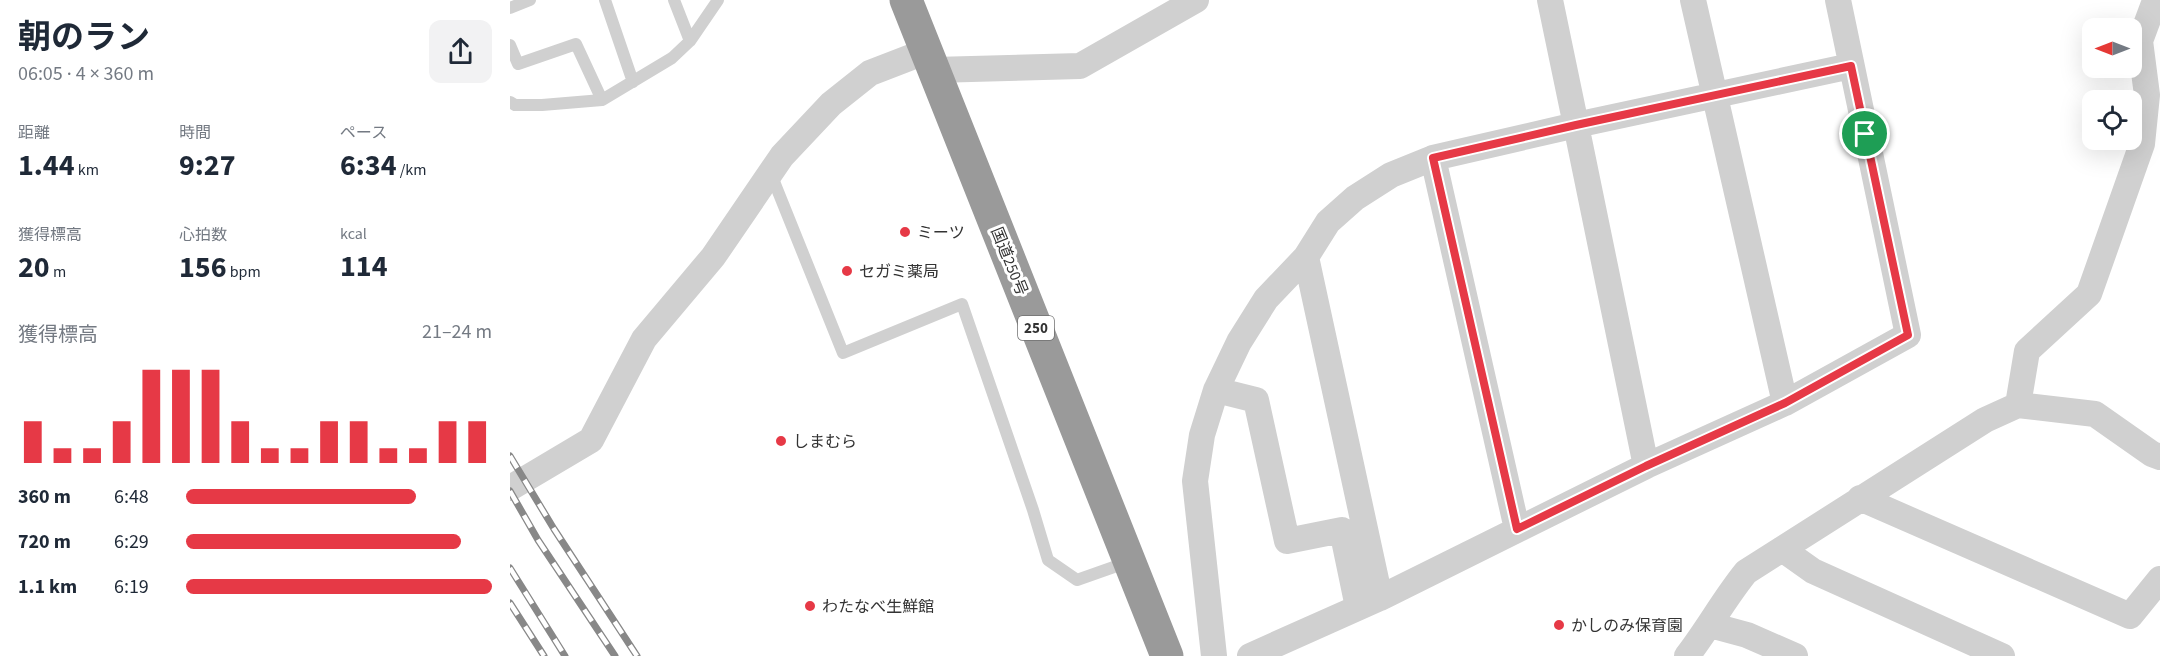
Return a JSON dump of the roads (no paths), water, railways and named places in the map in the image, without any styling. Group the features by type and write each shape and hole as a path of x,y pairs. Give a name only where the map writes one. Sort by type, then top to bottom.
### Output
{"highway":[{"name":"国道250号","path":"906,0 1167,656"}],"street":[{"path":"510,488 591,440 644,339 713,257 782,156 831,104 870,73 930,60 1080,66 1196,0"},
{"path":"1550,0 1646,466"},
{"path":"1693,0 1785,403"},
{"path":"1250,656 1369,603 1646,466 1785,403 1908,335 1838,0"},
{"path":"2018,405 2027,351 2089,294 2142,144 2147,95 2140,40 2153,6 2159,0"},
{"path":"1214,656 1196,481 1202,435 1216,390 1239,342 1266,299 1305,257 1328,222 1355,198 1391,176 1433,158 1851,66"},
{"path":"1433,158 1517,529"},
{"path":"1305,257 1369,603"},
{"path":"1216,390 1256,400 1287,541 1342,530 1369,603"},
{"path":"1687,656 1710,625 1726,597 1746,572 1985,420 2018,405 2095,414 2152,454 2160,457"},
{"path":"1860,498 2130,616 2160,579"},
{"path":"1782,549 1814,571 2002,656"},
{"path":"1710,625 1748,635 1795,656"}],"lane":[{"path":"510,8 530,0"},
{"path":"605,0 633,82"},
{"path":"674,0 690,41"},
{"path":"510,102 515,105 542,105 602,100 672,58 690,41 718,0"},
{"path":"510,45 518,64 576,44 602,100"},
{"path":"770,173 843,353 962,304 1048,560 1077,580 1129,561"}],"railway":[{"path":"510,456 554,529 637,656"},
{"path":"510,491 538,540 615,656"},
{"path":"510,568 565,656"},
{"path":"510,603 544,656"}],"place":[{"name":"ミーツ","path":"905,232"},
{"name":"セガミ薬局","path":"847,271"},
{"name":"しまむら","path":"781,441"},
{"name":"わたなべ生鮮館","path":"810,606"},
{"name":"かしのみ保育園","path":"1559,625"}]}
